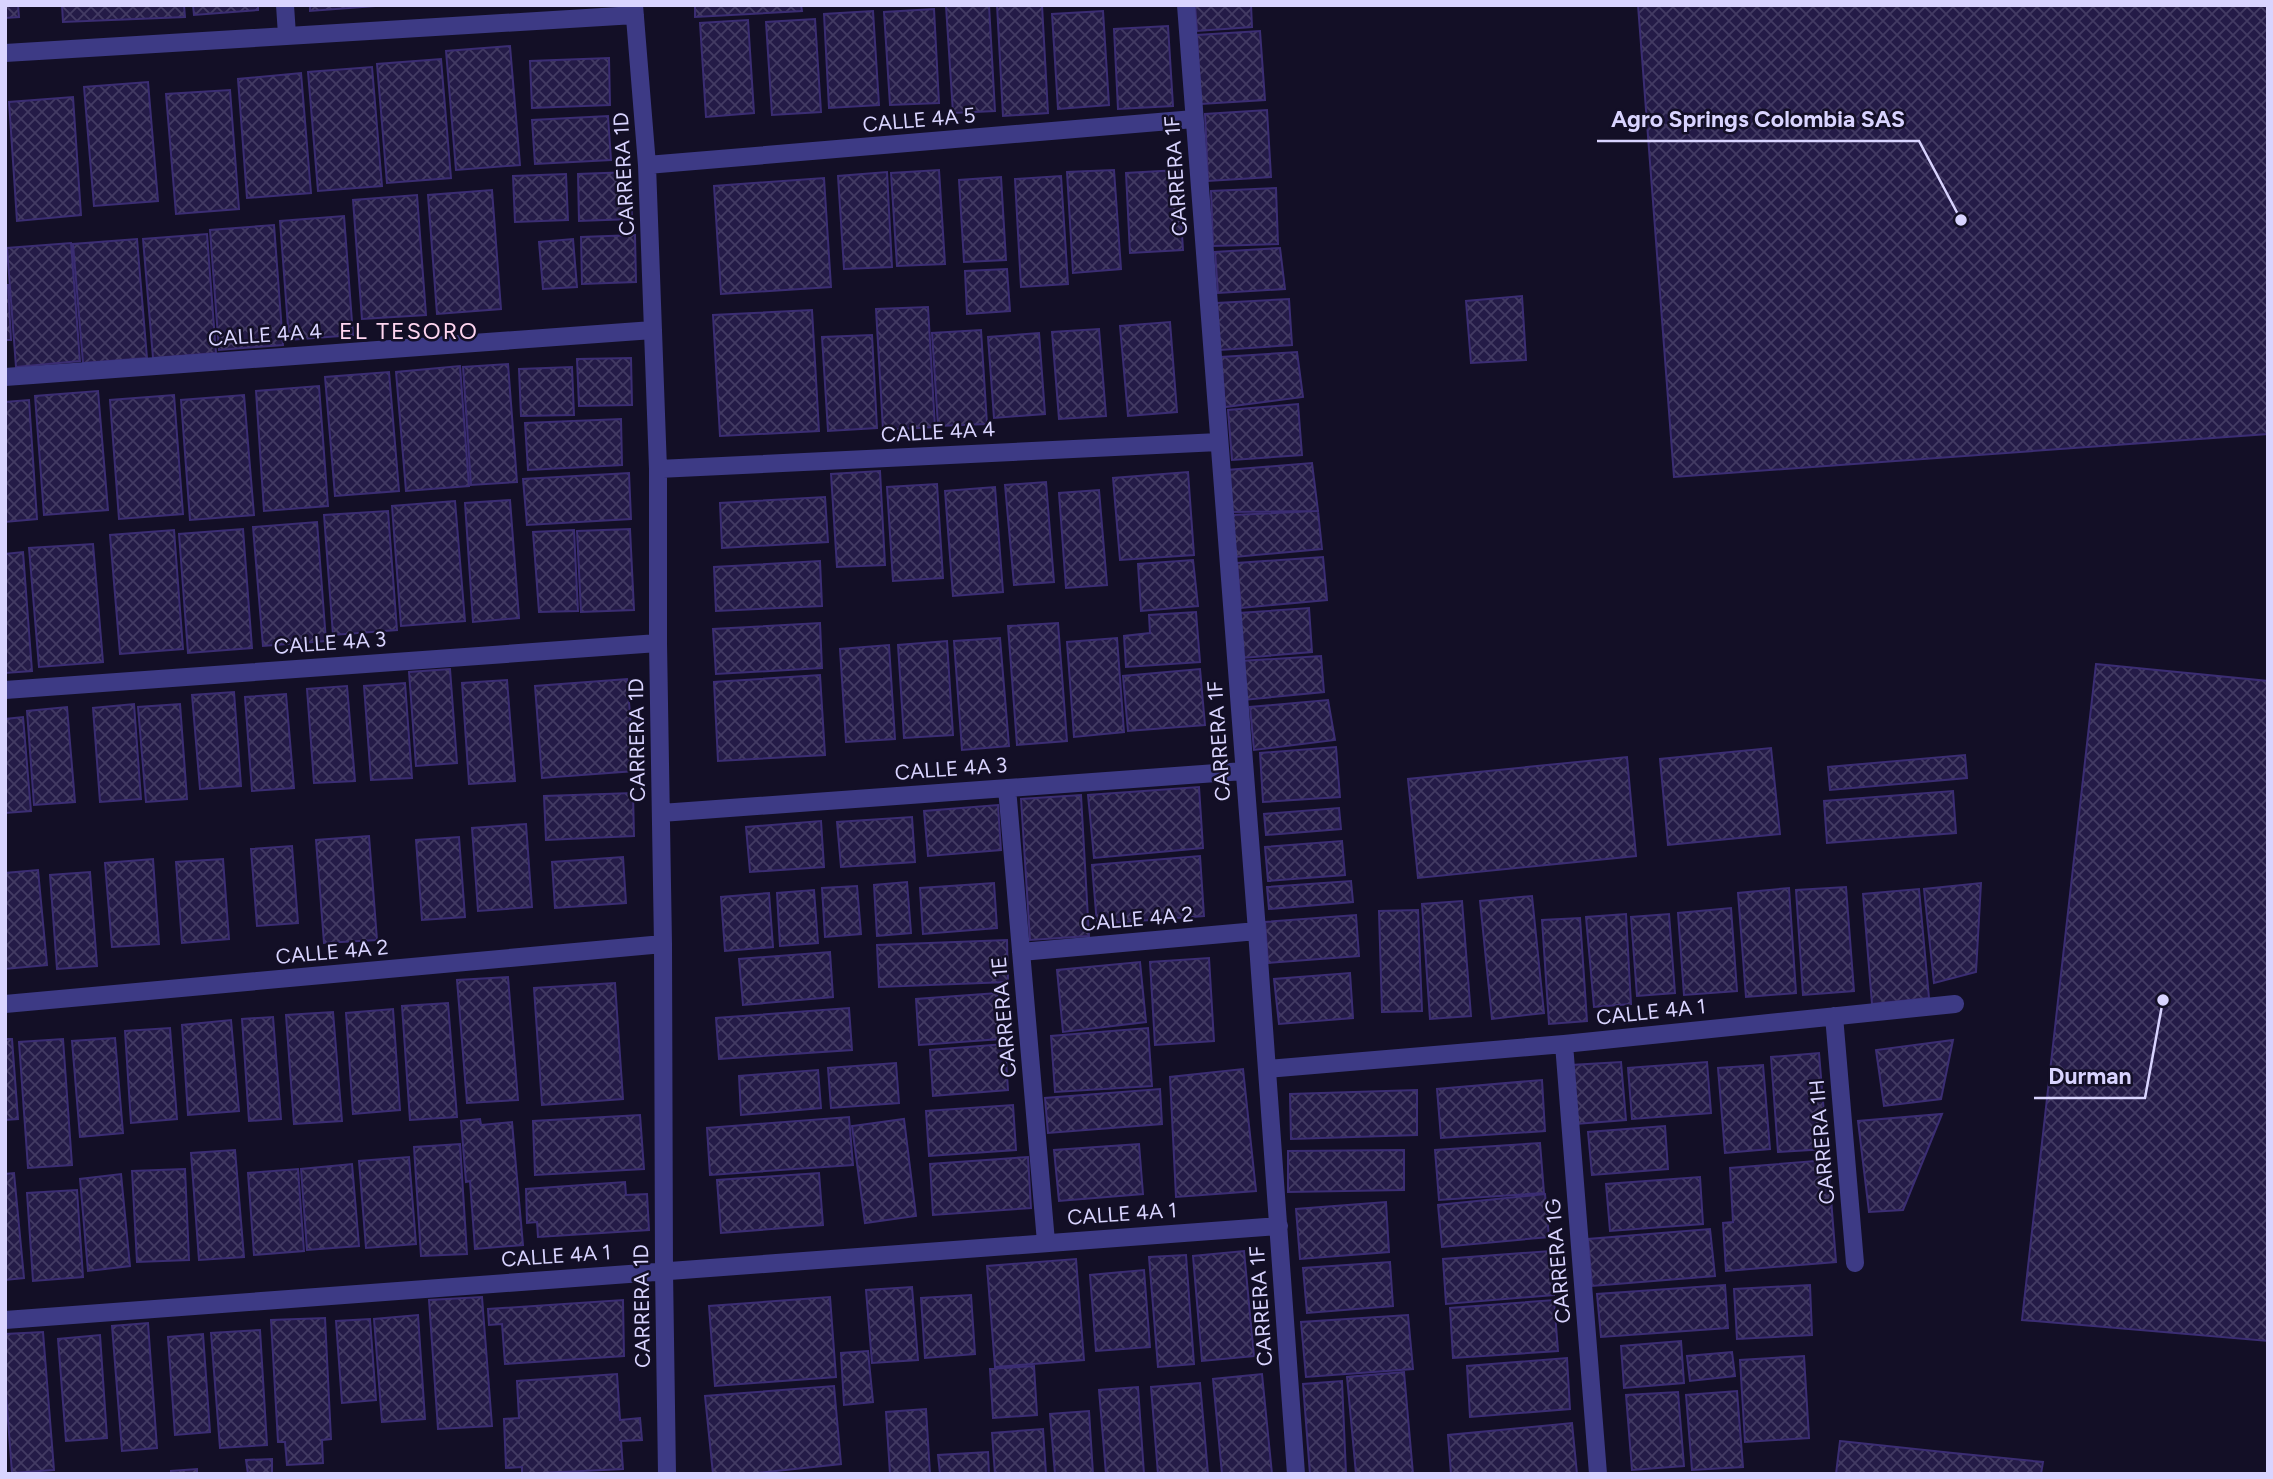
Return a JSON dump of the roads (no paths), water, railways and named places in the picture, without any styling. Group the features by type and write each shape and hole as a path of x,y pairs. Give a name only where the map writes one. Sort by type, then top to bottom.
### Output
{"street":[{"path":"285,5 287,35"},
{"name":"CARRERA 1F","path":"1186,5 1296,1474"},
{"path":"5,53 635,10"},
{"name":"CARRERA 1D","path":"635,10 648,165 658,468 667,1474"},
{"name":"CALLE 4A 5","path":"648,165 1194,119"},
{"name":"CALLE 4A 4","path":"5,377 653,330"},
{"name":"CALLE 4A 4","path":"658,468 1219,442"},
{"name":"CALLE 4A 3","path":"5,690 658,643"},
{"name":"CALLE 4A 3","path":"660,813 1244,771"},
{"name":"CARRERA 1E","path":"1007,788 1046,1242"},
{"name":"CALLE 4A 2","path":"1021,952 1257,931"},
{"name":"CALLE 4A 2","path":"5,1004 663,944"},
{"name":"CALLE 4A 1","path":"1267,1069 1563,1044 1955,1004"},
{"name":"CARRERA 1H","path":"1834,1016 1855,1263"},
{"name":"CARRERA 1G","path":"1563,1044 1598,1474"},
{"name":"CALLE 4A 1","path":"5,1320 1279,1226"}],"place":[{"name":"Agro Springs Colombia SAS","path":"1961,220"},
{"name":"Durman","path":"2163,1000"}],"district":[{"name":"EL TESORO","path":"409,331"}]}
